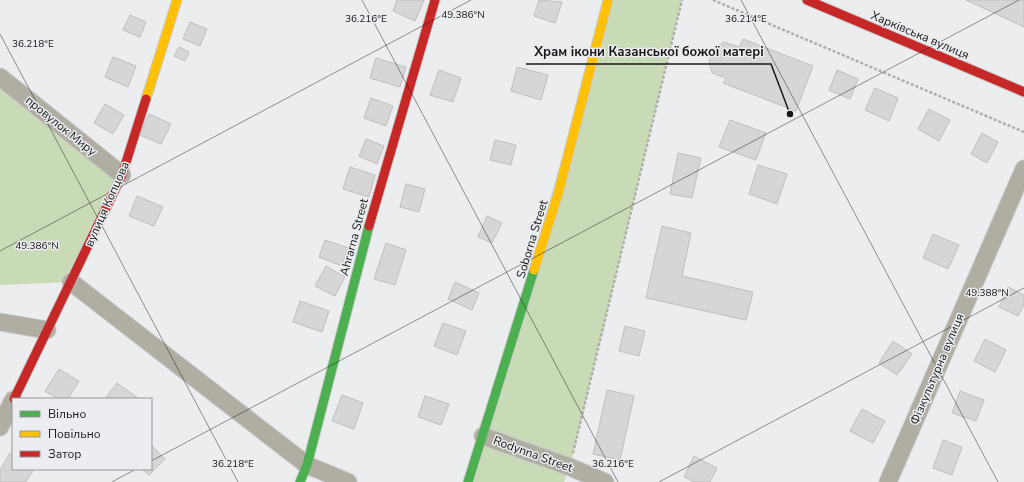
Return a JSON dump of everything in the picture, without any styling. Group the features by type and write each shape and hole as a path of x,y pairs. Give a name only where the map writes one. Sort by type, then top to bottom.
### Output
{"street":[{"name":"вулиця Копцова","path":"14,398 122,175 177,0"},
{"name":"Ahrarna Street","path":"300,482 307,465 372,217 435,0"},
{"name":"Soborna Street","path":"468,482 558,194 608,0"},
{"name":"Харківська вулиця","path":"807,0 1024,92"},
{"name":"провулок Миру","path":"0,77 122,175"},
{"name":"Фізкультурна вулиця","path":"888,482 1024,169"},
{"path":"71,282 307,465 348,482"},
{"path":"0,322 47,330"},
{"name":"вулиця Копцова","path":"0,427 12,402"},
{"name":"Rodynna Street","path":"483,436 570,467 605,482"}],"path":[{"path":"570,467 682,0"},
{"path":"713,0 1024,132"}],"green space":[{"path":"608,0 682,0 570,467 564,482 468,482"},
{"path":"0,77 122,175 71,282 0,285"}],"building":[{"path":"397,0 424,0 415,21 393,11"},
{"path":"539,0 562,2 555,23 534,16"},
{"path":"966,0 1024,0 1024,27"},
{"path":"130,15 146,22 140,37 123,30"},
{"path":"190,22 207,29 200,46 183,39"},
{"path":"743,39 813,66 796,111 723,83 726,78 712,73 709,62 714,49 724,42 739,47"},
{"path":"179,47 189,52 185,61 174,56"},
{"path":"113,57 136,66 128,87 105,77"},
{"path":"376,58 406,67 400,87 370,78"},
{"path":"517,67 548,75 541,100 511,91"},
{"path":"439,70 461,78 453,102 430,95"},
{"path":"837,70 858,79 850,99 829,90"},
{"path":"875,88 898,98 889,121 865,110"},
{"path":"371,98 393,106 386,126 364,118"},
{"path":"105,104 124,115 113,134 94,123"},
{"path":"929,109 950,120 939,141 918,129"},
{"path":"149,114 171,124 161,144 140,135"},
{"path":"730,120 766,133 756,160 719,147"},
{"path":"982,133 998,142 987,163 971,154"},
{"path":"366,139 384,146 377,164 359,156"},
{"path":"495,140 516,145 511,165 490,160"},
{"path":"678,153 701,158 692,198 670,194"},
{"path":"758,165 787,174 777,204 749,194"},
{"path":"350,167 375,175 369,197 343,189"},
{"path":"406,184 425,189 419,212 400,207"},
{"path":"137,196 163,207 154,226 129,216"},
{"path":"487,216 502,223 492,243 478,237"},
{"path":"662,226 691,233 682,276 753,292 746,320 646,298"},
{"path":"933,234 959,245 948,269 923,258"},
{"path":"325,240 348,248 342,266 319,257"},
{"path":"386,243 406,250 395,285 374,279"},
{"path":"326,266 345,277 335,296 315,286"},
{"path":"455,282 479,293 472,310 448,299"},
{"path":"1008,287 1024,295 1024,305 1018,316 999,307"},
{"path":"300,301 329,311 322,332 293,322"},
{"path":"443,323 466,331 457,355 434,346"},
{"path":"625,326 645,331 639,356 619,351"},
{"path":"985,339 1006,350 995,372 974,361"},
{"path":"893,341 912,354 897,375 879,363"},
{"path":"59,369 79,381 69,398 56,398 45,391"},
{"path":"117,383 138,398 106,398"},
{"path":"607,390 634,396 620,460 593,454"},
{"path":"960,391 984,400 976,421 952,413"},
{"path":"342,395 363,403 354,429 332,421"},
{"path":"425,396 449,404 441,425 418,417"},
{"path":"862,409 885,421 873,443 850,431"},
{"path":"943,440 962,447 952,475 933,468"},
{"path":"152,446 165,459 149,475 143,470 152,470"},
{"path":"10,453 12,454 12,470 33,470 26,482 0,482 0,470"},
{"path":"694,456 717,468 710,482 694,482 684,477"}],"traffic: fast":[{"path":"300,482 307,465 369,226"},
{"path":"468,482 534,270"}],"traffic: slow":[{"path":"146,99 177,0"},
{"path":"534,270 558,194 608,0"}],"traffic: jam":[{"path":"369,226 435,0"},
{"path":"807,0 1024,92"},
{"path":"14,398 122,175 146,99"}],"place":[{"name":"Храм ікони Казанської божої матері","path":"790,114"}]}
